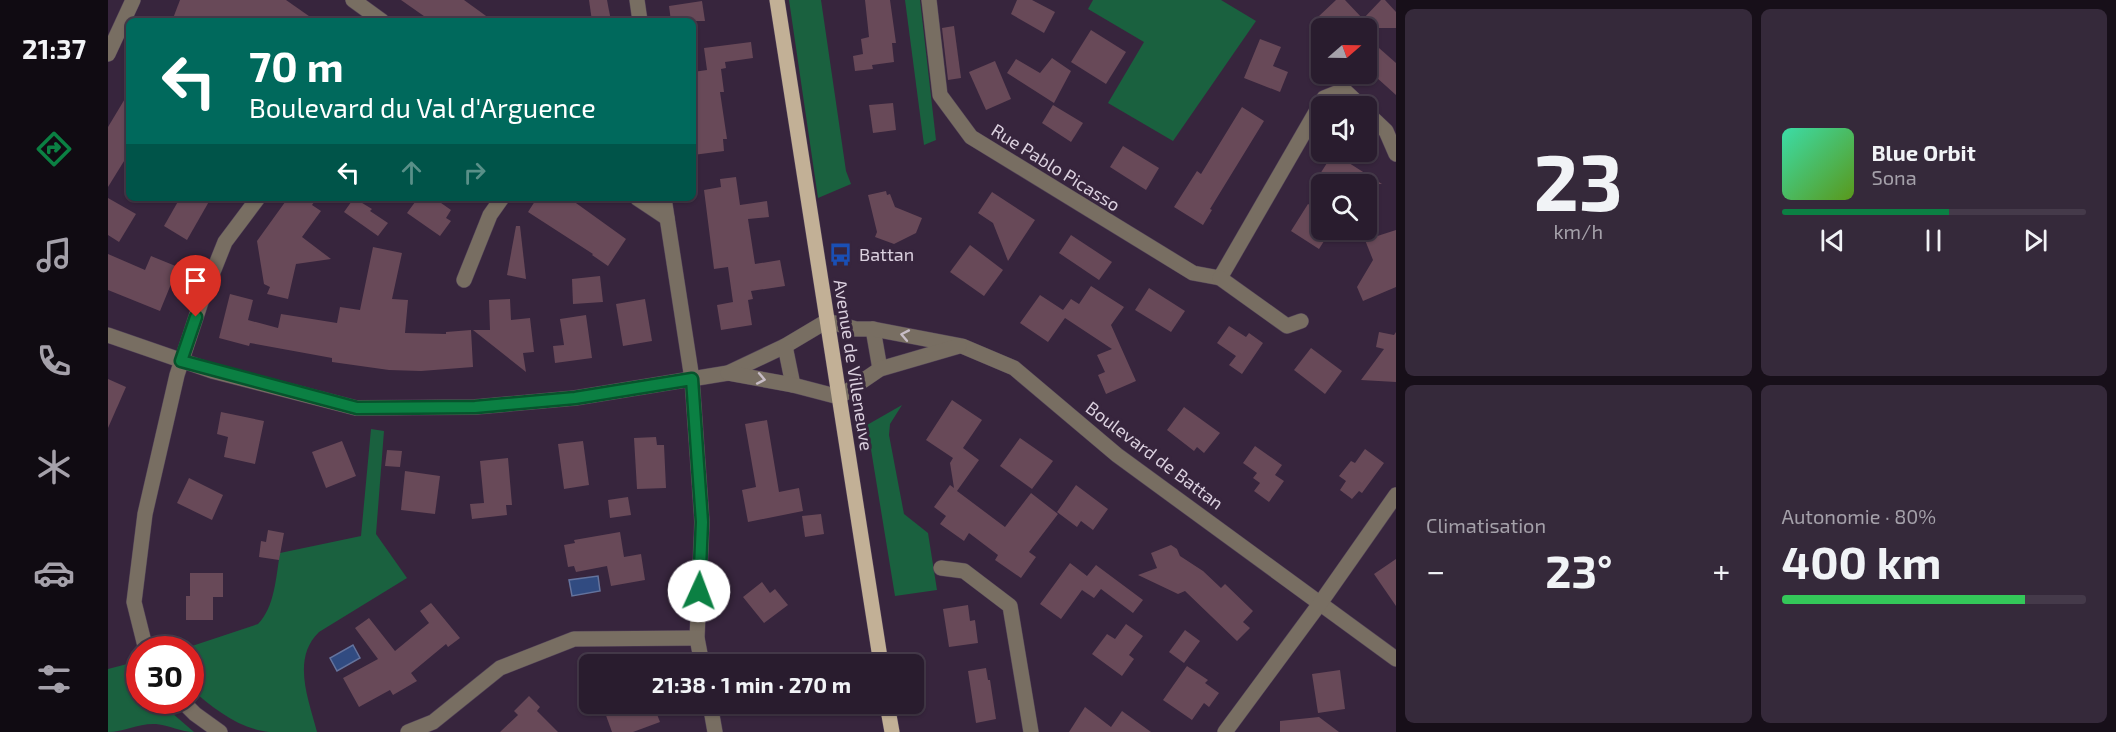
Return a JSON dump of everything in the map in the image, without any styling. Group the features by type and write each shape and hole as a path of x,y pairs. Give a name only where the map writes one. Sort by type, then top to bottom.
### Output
{"main road":[{"name":"Avenue de Villeneuve","path":"777,0 879,654"},
{"path":"889,714 892,732"}],"street":[{"path":"108,54 133,0"},
{"path":"353,0 377,18"},
{"path":"637,0 640,18"},
{"name":"Rue Pablo Picasso","path":"929,0 940,95 970,137 1193,273 1220,278 1287,326 1301,321"},
{"path":"1329,96 1344,90 1350,96"},
{"path":"1220,278 1311,120"},
{"path":"1377,122 1386,131 1396,154"},
{"path":"142,636 134,602 145,514 181,361 225,242 256,201"},
{"path":"464,280 490,215 500,201"},
{"path":"642,201 667,218"},
{"path":"664,201 692,379 702,522 697,638 700,654"},
{"path":"108,334 181,361 357,408 475,407 575,398 728,373 785,346 827,321"},
{"name":"Boulevard de Battan","path":"827,321 856,329 873,329 962,346 1014,368 1117,455 1396,659"},
{"path":"873,329 880,369"},
{"path":"785,346 793,385"},
{"path":"728,373 793,385 839,397 880,369 962,346"},
{"path":"1225,732 1396,495"},
{"path":"942,568 964,571 1010,606 1031,732"},
{"path":"408,732 432,722 500,668 574,639 697,638"},
{"path":"195,714 220,732"},
{"path":"712,714 715,732"}],"green space":[{"path":"789,0 821,0 846,171 851,184 818,198"},
{"path":"905,0 920,0 936,140 924,145"},
{"path":"1093,0 1221,0 1256,21 1173,141 1108,103 1144,42 1088,9"},
{"path":"902,405 890,424 889,435 904,514 928,533 937,590 895,596 867,425"},
{"path":"371,429 384,431 376,534 407,578 319,632 311,643 306,655 304,680 317,732 269,732 247,727 217,710 204,700 204,642 258,624 264,617 276,581 280,553 361,536"},
{"path":"126,664 126,714 173,714 194,732 156,724 108,732 108,669"}],"water":[{"path":"598,576 600,591 572,596 569,580"},
{"path":"353,645 360,658 337,671 330,658"}],"building":[{"path":"180,0 286,0 312,18 173,18"},
{"path":"401,0 464,0 489,18 427,18"},
{"path":"589,0 607,0 610,18 592,18"},
{"path":"865,0 890,0 896,43 892,43 894,62 872,65 873,69 855,71 853,56 863,54 861,39 869,37"},
{"path":"1017,0 1032,0 1055,12 1044,33 1011,14"},
{"path":"1336,0 1345,0 1362,18 1319,18"},
{"path":"1381,0 1385,0 1396,12 1396,28 1377,28 1377,18 1364,18"},
{"path":"702,1 705,21 696,21 696,18 671,18 669,6"},
{"path":"954,26 961,78 948,80 942,28"},
{"path":"1091,30 1126,52 1106,84 1071,62"},
{"path":"1260,39 1281,47 1273,66 1288,72 1280,92 1244,78"},
{"path":"751,42 753,58 725,62 726,68 721,69 724,92 720,92 727,139 723,139 724,151 696,155 696,72 707,70 704,48"},
{"path":"1379,48 1396,63 1396,95 1377,78 1377,50"},
{"path":"1052,58 1071,71 1054,103 1007,73 1016,59 1040,73"},
{"path":"995,61 1011,99 986,110 969,72"},
{"path":"126,97 126,158 108,187 108,127"},
{"path":"893,103 896,130 873,133 869,105"},
{"path":"1053,105 1083,123 1071,142 1042,123"},
{"path":"1242,107 1264,121 1210,209 1212,210 1203,225 1174,207 1197,171 1201,174"},
{"path":"1123,146 1159,168 1146,190 1110,167"},
{"path":"1328,162 1348,162 1366,174 1320,174"},
{"path":"736,177 740,205 767,201 769,217 748,219 755,264 780,260 785,286 751,291 753,299 748,300 752,325 721,330 717,305 733,302 728,267 714,269 704,190 721,187 720,179"},
{"path":"886,191 887,195 890,194 895,207 922,218 916,233 894,244 875,237 877,232 868,195"},
{"path":"992,192 1035,220 1008,261 993,223 978,213"},
{"path":"108,198 136,214 119,242 108,235"},
{"path":"178,201 209,201 187,240 164,226"},
{"path":"286,201 315,201 312,205 321,211 302,237 331,259 296,264 288,299 267,294 270,287 264,284 257,241"},
{"path":"352,201 359,201 388,223 378,236 344,212"},
{"path":"416,201 438,201 451,210 446,218 451,221 440,236 407,213"},
{"path":"535,201 573,201 626,239 608,266 528,212"},
{"path":"1308,204 1311,206 1311,240 1325,240 1319,249 1291,231"},
{"path":"516,226 520,226 526,279 507,275"},
{"path":"1396,230 1396,287 1363,301 1357,287 1373,260 1365,240 1377,240 1377,236"},
{"path":"1071,235 1112,262 1099,280 1059,253"},
{"path":"970,245 1003,270 984,296 950,272"},
{"path":"373,247 402,253 392,299 408,300 405,333 446,334 446,332 471,330 473,367 421,371 389,370 332,362 332,358 250,343 249,346 219,338 230,294 253,300 248,320 278,328 281,314 337,323 340,307 360,310"},
{"path":"108,254 145,270 151,256 178,267 160,311 108,290"},
{"path":"600,276 603,302 573,304 572,279"},
{"path":"1091,286 1124,307 1111,325 1136,381 1106,394 1098,375 1105,372 1097,355 1112,349 1065,318 1048,342 1020,323 1040,295 1063,310 1071,299 1079,304"},
{"path":"1149,288 1185,311 1171,332 1135,310"},
{"path":"510,299 511,320 530,318 534,352 523,353 526,372 473,330 490,330 489,300"},
{"path":"645,299 652,341 623,346 616,304"},
{"path":"586,315 592,358 555,363 553,346 564,345 560,319"},
{"path":"1229,326 1246,337 1249,333 1263,343 1242,374 1229,365 1236,356 1217,343"},
{"path":"1379,332 1394,335 1396,332 1396,382 1361,380 1384,349 1376,347"},
{"path":"1311,348 1342,371 1325,394 1294,370"},
{"path":"108,379 126,387 108,428"},
{"path":"952,400 982,420 963,448 979,460 957,491 1005,527 1031,493 1058,514 1029,552 1036,557 1021,578 995,560 998,555 969,533 964,541 940,524 946,516 934,507 950,485 954,488 950,463 953,458 926,440"},
{"path":"1184,407 1220,433 1204,453 1197,447 1194,451 1167,430"},
{"path":"221,412 264,421 255,464 224,457 228,437 217,434"},
{"path":"767,420 779,492 799,488 803,511 748,522 742,490 756,487 745,424"},
{"path":"656,437 657,445 664,445 666,488 637,489 634,438"},
{"path":"1020,438 1053,461 1032,489 1000,466"},
{"path":"342,441 356,476 326,488 312,452"},
{"path":"583,441 589,485 564,489 558,444"},
{"path":"1255,446 1282,465 1275,475 1284,481 1269,502 1254,491 1260,483 1253,478 1257,473 1243,463"},
{"path":"1365,449 1384,463 1362,493 1359,491 1352,499 1340,490 1346,481 1339,476 1351,461 1355,463"},
{"path":"387,450 402,451 400,467 385,466"},
{"path":"508,458 512,505 506,505 507,515 472,519 470,504 484,503 480,461"},
{"path":"405,471 440,476 435,514 401,510"},
{"path":"189,478 223,495 212,520 177,503"},
{"path":"1076,485 1108,509 1093,530 1081,521 1077,527 1057,512"},
{"path":"628,497 631,515 610,518 608,500"},
{"path":"821,514 824,534 805,537 802,516"},
{"path":"268,530 284,533 279,560 259,557 261,541 266,542"},
{"path":"620,532 624,557 641,554 645,580 611,586 607,566 576,572 574,566 568,567 564,545 575,543 574,540"},
{"path":"1171,545 1177,549 1180,556 1203,571 1221,588 1225,584 1253,611 1243,622 1250,628 1237,641 1185,591 1178,594 1138,575 1157,568 1151,553"},
{"path":"1396,559 1396,606 1374,574"},
{"path":"1070,563 1087,576 1096,565 1143,600 1133,613 1101,589 1094,598 1082,590 1061,619 1040,604"},
{"path":"190,573 223,573 223,597 213,597 213,620 186,620 186,596 190,596"},
{"path":"762,582 770,593 775,589 788,605 764,623 743,597"},
{"path":"431,603 460,638 448,647 446,644 411,673 417,681 393,695 390,690 359,707 343,678 378,659 355,628 369,618 395,651 429,623 420,611"},
{"path":"968,605 970,621 975,620 978,643 949,647 943,609"},
{"path":"1126,624 1143,636 1129,655 1134,659 1122,676 1092,654 1107,634 1115,639"},
{"path":"1185,630 1200,641 1184,663 1169,652"},
{"path":"1187,666 1208,680 1205,683 1219,693 1209,707 1204,703 1192,720 1163,700"},
{"path":"986,668 996,719 976,723 968,671"},
{"path":"1340,670 1345,709 1318,713 1312,674"},
{"path":"529,696 540,707 537,711 558,732 500,732 518,715 514,711"},
{"path":"1085,707 1111,727 1122,711 1151,732 1069,732"},
{"path":"605,714 657,714 660,722 633,732 612,732"},
{"path":"1319,717 1339,732 1280,732 1280,721"}],"place":[{"name":"Battan","path":"841,254"}],"route":[{"path":"196,317 181,361 357,408 475,407 575,398 692,379 702,522 699,591"}]}
